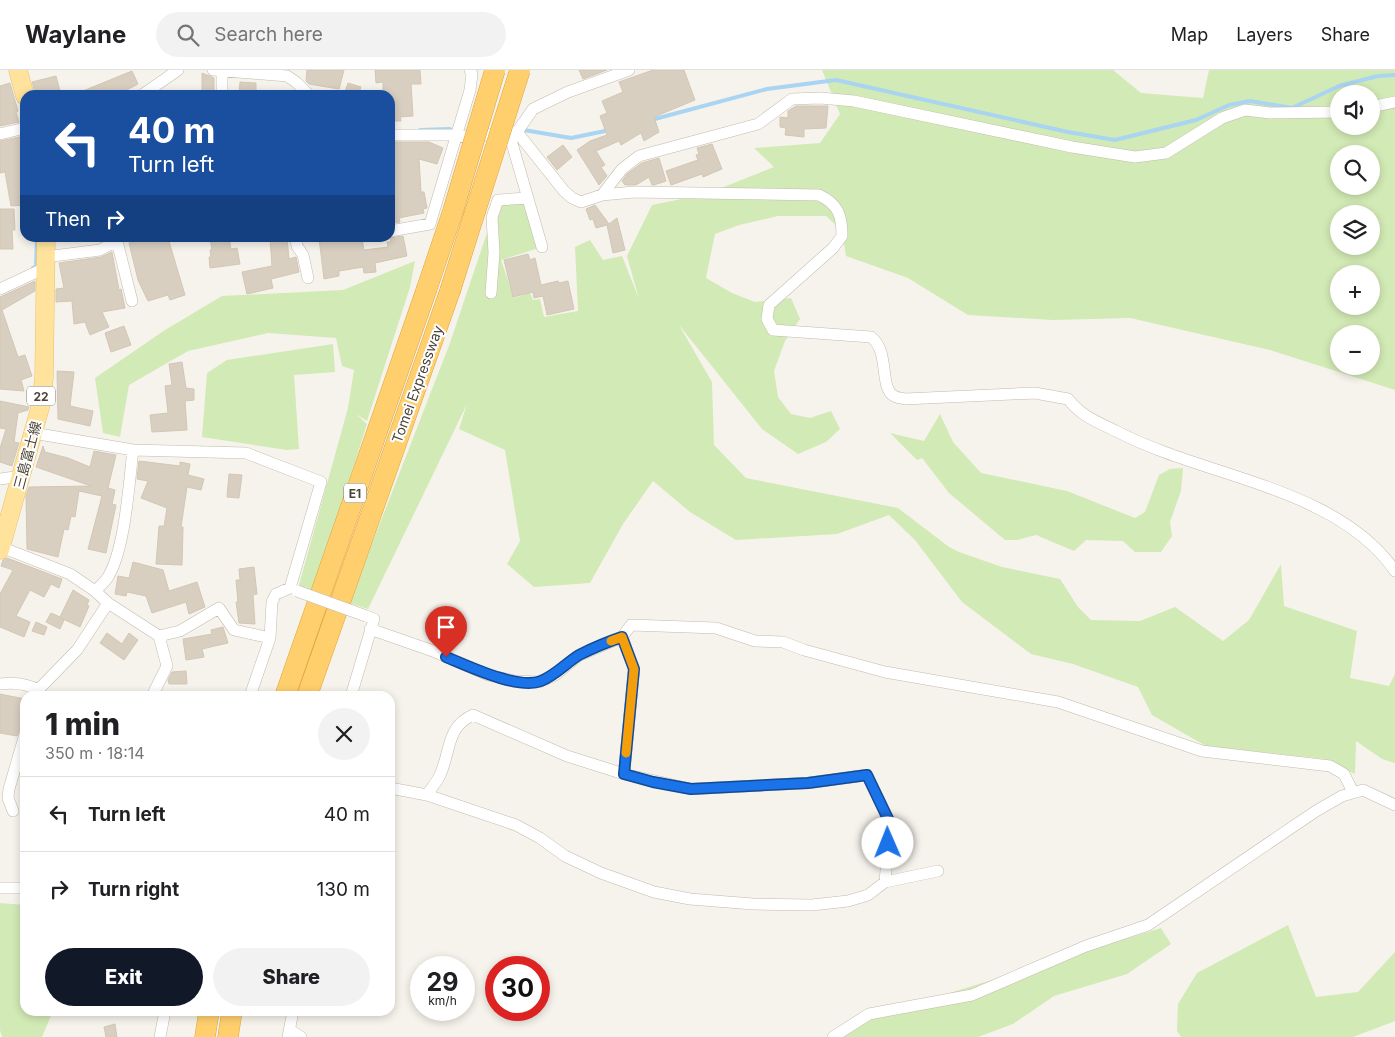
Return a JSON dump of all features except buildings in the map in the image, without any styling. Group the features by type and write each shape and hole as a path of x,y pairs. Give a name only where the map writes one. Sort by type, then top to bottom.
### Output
{"highway":[{"name":"Tomei Expressway","path":"288,691 453,210 495,70"},
{"name":"Tomei Expressway","path":"309,691 450,291 520,70"},
{"path":"205,1037 209,1016"},
{"path":"228,1037 231,1016"}],"main road":[{"path":"18,70 23,90"},
{"name":"三島富士線","path":"1,548 40,408 44,378 46,242"}],"street":[{"path":"149,90 178,70"},
{"path":"395,230 430,224 470,90 472,74 470,70"},
{"path":"395,135 423,137 456,135 466,137 513,132 533,109 568,92 629,70"},
{"path":"221,90 218,71 254,72 287,76 304,90"},
{"path":"602,195 622,169 639,156 758,124 792,99 820,98 854,101 1072,147 1134,157 1166,153 1222,118 1245,110 1270,113 1330,112"},
{"path":"1380,105 1395,102"},
{"path":"0,134 20,129"},
{"path":"513,132 572,198 581,202 602,195 656,191 819,195 830,200 840,212 842,236 833,248 769,305 767,319 773,330 871,336 878,342 885,365 886,386 892,396 905,400 1034,393 1068,399 1079,412 1144,446 1308,502 1339,519 1367,540 1388,560 1395,571"},
{"path":"513,132 528,198 542,247"},
{"path":"491,293 494,253 492,217 498,200 528,198"},
{"path":"0,289 45,263 100,250 112,242"},
{"path":"118,242 132,302"},
{"path":"297,242 304,255 308,278"},
{"path":"33,433 134,450 246,453 321,482 293,589"},
{"path":"95,591 107,579 113,567 119,546 134,450"},
{"path":"0,479 21,476"},
{"path":"1,548 70,574 95,591 108,604 159,636 167,666 154,691"},
{"path":"252,691 270,638 272,602 276,594 293,589 374,619 352,691"},
{"path":"40,691 76,650 108,604"},
{"path":"159,636 180,631 219,608 234,630 270,638"},
{"path":"370,629 432,651 488,675 515,681 539,682 555,675 578,656 622,637 631,625 716,628 755,641 784,642 804,650 885,672 1058,702 1202,751 1330,766 1344,774 1353,792"},
{"path":"622,637 634,669 624,774"},
{"path":"0,684 11,682 30,685 36,691"},
{"path":"427,794 440,776 454,730 463,720 473,715 567,756 653,782 691,789 808,783 867,775 890,823 885,882"},
{"path":"14,811 8,798 20,752"},
{"path":"395,789 427,794 516,824 565,856 601,873 654,892 690,899 753,904 812,905 848,901 868,895 885,882 938,871"},
{"path":"833,1037 869,1014 972,995 1086,946 1148,925 1316,811 1342,796 1363,790 1395,805"},
{"path":"0,888 20,888"},
{"path":"160,1037 164,1016"},
{"path":"292,1016 289,1034 302,1037"}],"green space":[{"path":"822,70 1113,70 1141,93 1203,98 1209,70 1395,70 1395,390 1348,375 1380,375 1380,325 1330,325 1330,369 1270,350 1130,318 1053,320 968,315 908,278 846,256 842,231 826,216 778,216 739,225 715,234 706,278 732,293 755,302 791,298 800,319 785,341 774,371 778,397 791,414 810,418 831,411 840,429 826,442 798,454 762,429 679,325 712,382 714,445 746,478 898,508 949,547 959,552 1002,567 1060,579 1078,607 1091,620 1140,621 1175,607 1223,641 1249,620 1281,564 1284,606 1357,631 1350,678 1389,686 1395,674 1395,763 1382,759 1356,741 1355,774 1325,759 1206,746 1152,715 1138,687 1073,664 1031,654 962,602 915,540 889,515 837,534 736,540 690,512 653,481 623,524 590,583 534,587 507,564 520,541 505,450 459,429 467,404 368,609 349,603 450,343 498,200 529,202 542,247 501,260 514,298 530,293 533,300 540,299 544,317 578,311 575,247 590,240 603,260 622,256 639,299 627,256 652,205 706,194 774,167 754,148 820,143 840,114"},
{"path":"415,261 410,287 367,421 356,414 367,424 314,592 299,585 348,408 354,370 342,366 336,338 268,333 188,351 129,385 120,437 103,433 95,378 165,330 222,296 343,290"},
{"path":"333,344 335,372 294,375 299,449 287,450 202,437 207,373 227,360"},
{"path":"940,414 953,442 981,473 1067,491 1135,518 1145,512 1159,475 1170,469 1183,468 1181,491 1170,522 1172,536 1161,552 1135,552 1123,541 1086,540 1074,551 1036,535 1017,540 1005,540 949,493 922,458 917,460 890,433 924,441"},
{"path":"0,903 20,905 20,1016 51,1016 42,1037 2,1037 0,1030"},
{"path":"1288,925 1316,997 1358,992 1395,952 1395,1021 1353,1037 1181,1037 1177,1031 1178,1004 1197,973"},
{"path":"1161,928 1171,944 1127,974 1054,996 1013,1024 978,1037 843,1037 851,1030 881,1014"}],"waterway":[{"path":"651,120 767,89 836,80 1068,132 1115,140 1196,120 1229,105 1250,101 1292,108 1339,86 1378,76 1395,75"},
{"path":"420,130 450,129"},
{"path":"524,130 571,138 610,130"},
{"path":"33,268 36,267 37,242"}],"slow traffic":[{"path":"611,641 622,637 634,669 626,753"}],"route":[{"path":"446,657 488,675 515,681 539,682 555,675 578,656 622,637 634,669 624,774 691,789 808,783 867,775 890,823 888,843"}]}
